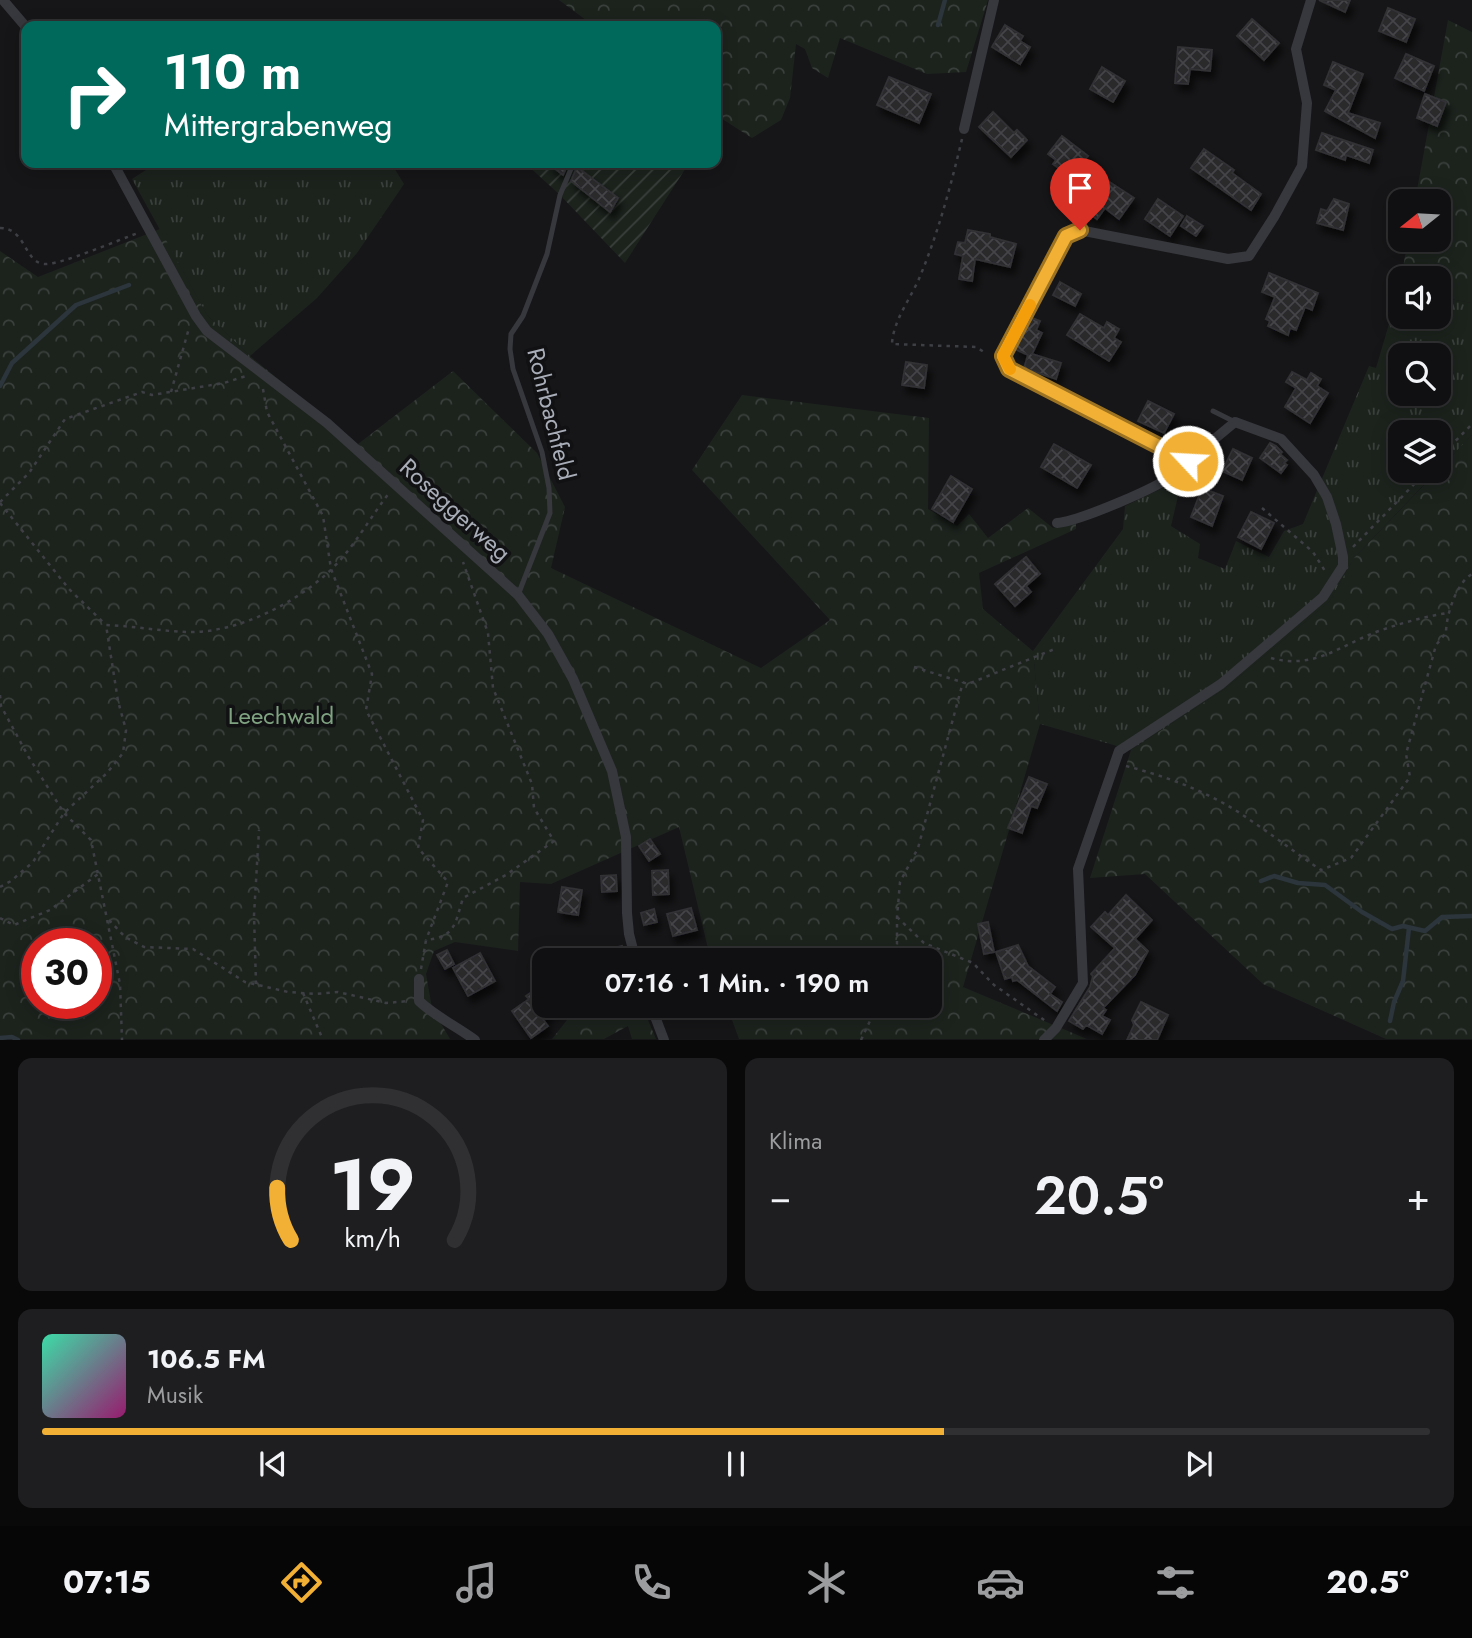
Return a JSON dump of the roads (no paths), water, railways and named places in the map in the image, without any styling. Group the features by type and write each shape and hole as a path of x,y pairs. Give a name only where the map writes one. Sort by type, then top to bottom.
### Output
{"street":[{"path":"3,0 21,21"},
{"path":"964,129 994,0"},
{"path":"1188,461 1009,369 1003,356 1066,236 1080,230 1228,259 1249,256 1302,166 1307,103 1296,49 1311,0"},
{"name":"Roseggerweg","path":"116,168 193,311 213,337 327,423 396,484 518,595 548,634 563,660 612,771 626,837 627,913 633,948"},
{"path":"1044,1040 1056,1028 1083,983 1078,869 1119,751 1221,684 1323,597 1343,566 1343,557 1326,497 1314,475 1281,439 1235,422 1175,474 1081,518 1057,523"},
{"path":"419,979 419,1001 434,1015 455,1025 475,1040"},
{"path":"656,1018 664,1040"}],"lane":[{"name":"Rohrbachfeld","path":"518,595 550,513 549,488 542,452 513,369 511,334 523,316 547,254 560,195 571,168"},
{"path":"1213,411 1235,422"}],"waterway":[{"path":"938,25 945,0"},
{"path":"0,386 12,363 76,305 129,285"},
{"path":"1261,881 1274,876 1298,883 1325,885 1362,912 1392,929 1403,926 1425,931 1442,917 1472,916"},
{"path":"1390,1021 1403,981 1409,928"},
{"path":"0,1038 12,1037 18,1040"}],"park label":[{"name":"Leechwald","path":"281,716"}]}
